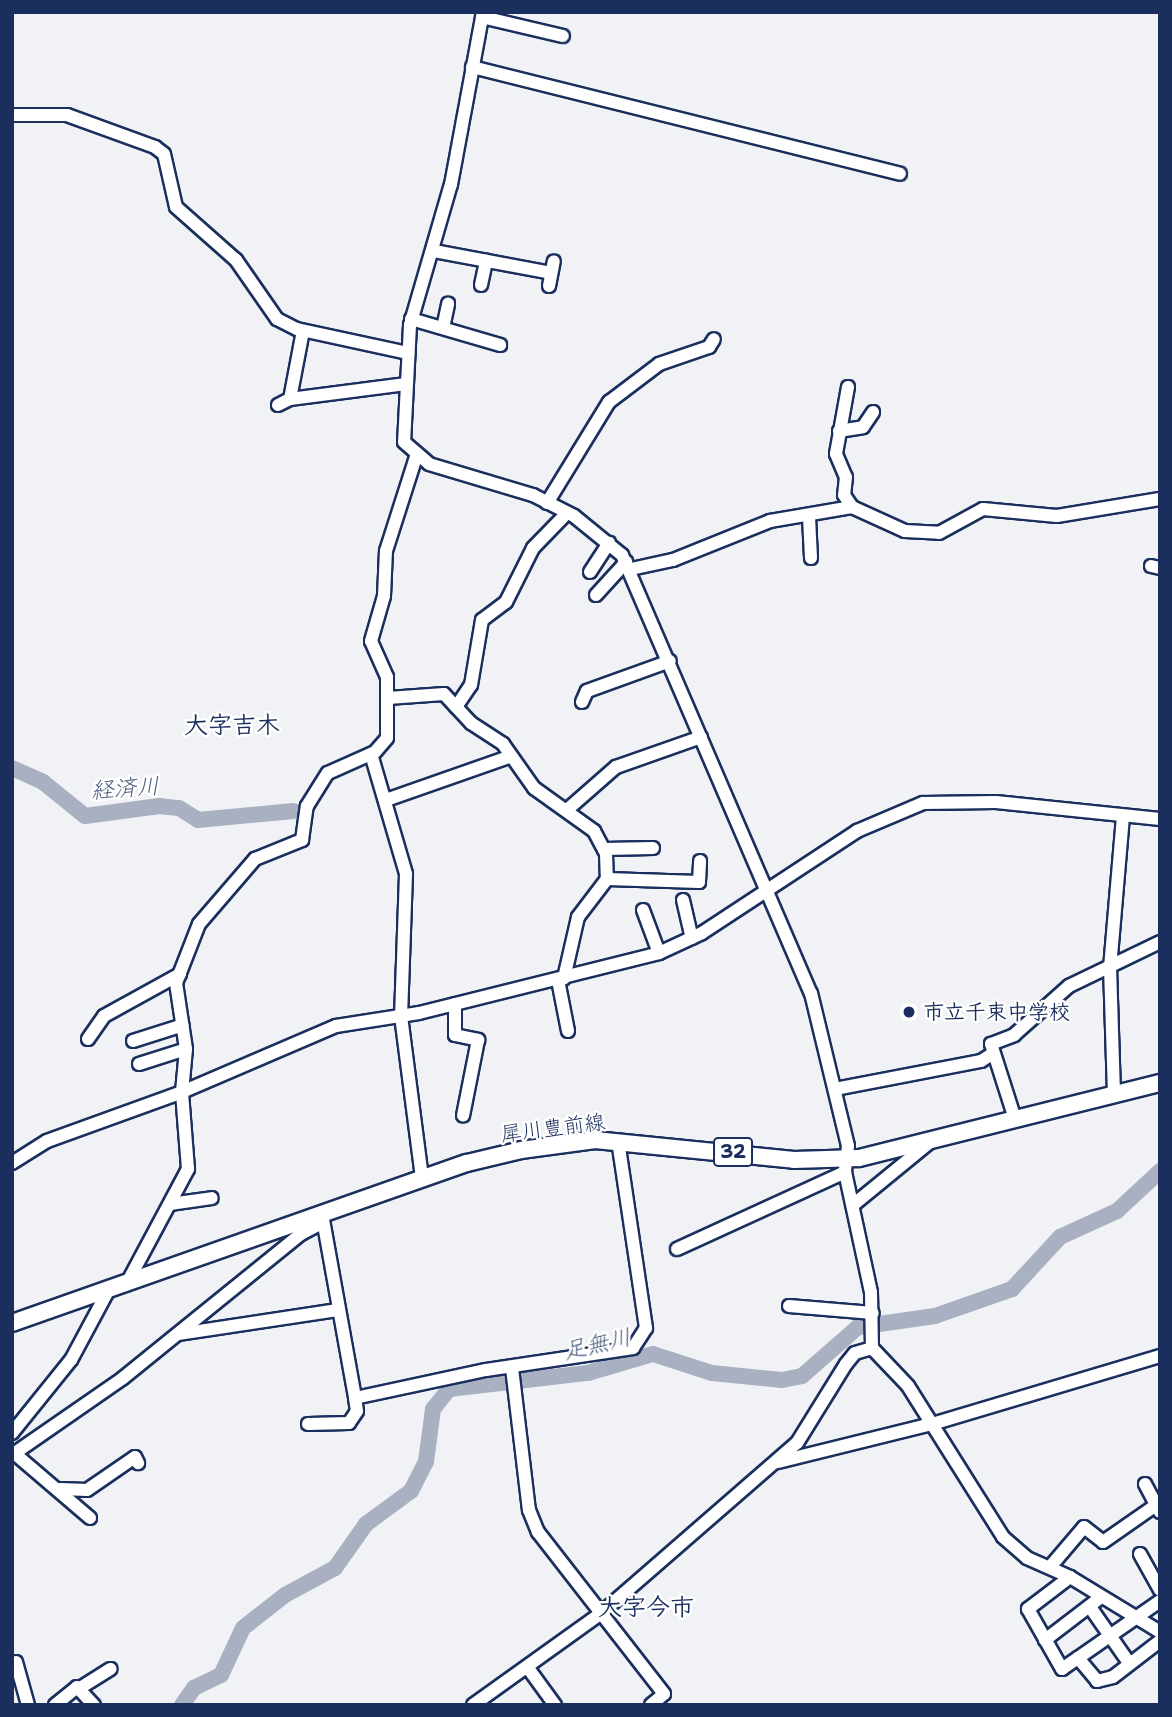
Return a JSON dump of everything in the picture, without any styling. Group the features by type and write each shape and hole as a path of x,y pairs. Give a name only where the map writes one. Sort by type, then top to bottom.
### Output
{"main road":[{"name":"犀川豊前線","path":"12,1323 322,1219 422,1178 521,1150 618,1140 846,1166 1014,1119 1160,1083"}],"street":[{"path":"563,36 482,15 434,251 411,319 405,384 404,442 416,457 547,503 567,513 610,543 628,566 804,972 835,1090 873,1313 872,1348 908,1386 1003,1536 1027,1558 1070,1577 1100,1598 1160,1632"},
{"path":"471,67 900,174"},
{"path":"12,114 67,115 155,147 164,154 176,207 236,260 277,319 303,331 408,353"},
{"path":"434,251 552,273"},
{"path":"481,285 486,261"},
{"path":"443,328 448,304"},
{"path":"411,319 500,345"},
{"path":"303,331 284,402 405,384"},
{"path":"547,503 608,402 659,364 709,347 714,340"},
{"path":"848,387 836,454 846,477 844,495 852,506 920,534 955,528 983,509 1057,516 1160,499"},
{"path":"839,431 863,427 873,412"},
{"path":"125,1286 170,1205 189,1156 182,1092 186,1049 177,993 180,974 199,924 255,859 302,840 307,807 328,773 371,754 387,738 387,677 371,641 384,596 386,551 416,457"},
{"path":"596,595 628,566 673,561 771,521 809,517 852,506"},
{"path":"456,707 471,685 482,620 506,601 533,548 567,513"},
{"path":"809,517 811,558"},
{"path":"590,572 610,543"},
{"path":"582,702 587,691 670,661"},
{"path":"388,698 435,692 503,744 509,757 534,788 568,809 594,831 604,849 607,878 578,917 561,979 568,1031"},
{"path":"568,809 616,767 701,737"},
{"path":"371,754 406,874 401,1016 422,1178"},
{"path":"386,800 509,757"},
{"path":"12,1163 47,1141 182,1092 336,1026 455,1004 659,953 692,938 857,831 932,801 996,802 1160,819"},
{"path":"1114,1094 1110,968 1123,817"},
{"path":"604,849 653,848"},
{"path":"607,878 699,882 700,861"},
{"path":"683,900 692,938"},
{"path":"643,910 659,953"},
{"path":"1014,1119 991,1044 1014,1035 1069,986 1160,942"},
{"path":"88,1039 104,1016 180,974"},
{"path":"455,1004 455,1035 478,1040 463,1116"},
{"path":"133,1041 183,1025"},
{"path":"139,1064 186,1049"},
{"path":"835,1090 981,1061 992,1054"},
{"path":"355,1398 512,1368 618,1352 643,1338 645,1322 618,1140"},
{"path":"853,1205 930,1142"},
{"path":"677,1249 846,1166"},
{"path":"170,1205 212,1198"},
{"path":"90,1518 60,1489 13,1454 178,1334 322,1219 357,1410 349,1423 308,1424"},
{"path":"12,1433 71,1360 107,1293"},
{"path":"789,1306 873,1313"},
{"path":"178,1334 338,1310"},
{"path":"473,1705 600,1614 775,1463 797,1443 855,1353 872,1348"},
{"path":"775,1463 932,1424 1160,1356"},
{"path":"512,1368 528,1510 538,1532 664,1694 651,1705"},
{"path":"60,1489 87,1490 135,1457 138,1463"},
{"path":"1050,1567 1084,1527 1103,1542 1158,1508 1144,1484"},
{"path":"1140,1554 1160,1590"},
{"path":"1070,1577 1028,1609 1062,1669 1160,1601"},
{"path":"1045,1640 1100,1598"},
{"path":"1090,1607 1129,1663"},
{"path":"1078,1658 1097,1681 1113,1677 1160,1641"},
{"path":"16,1662 28,1705"},
{"path":"528,1668 555,1705"},
{"path":"60,1703 110,1669"},
{"path":"80,1688 94,1705"}],"waterway":[{"name":"経済川","path":"12,768 43,782 85,816 159,806 179,808 198,820 294,811"},
{"name":"足無川","path":"182,1705 194,1688 221,1675 243,1628 285,1595 335,1568 366,1524 411,1491 426,1462 433,1409 449,1389 588,1373 653,1354 712,1373 782,1380 802,1376 858,1327 935,1316 1012,1289 1060,1237 1117,1211 1160,1171"}],"place":[{"name":"市立千束中学校","path":"909,1012"}],"district":[{"name":"大字吉木","path":"232,726"},
{"name":"大字今市","path":"646,1608"}]}
